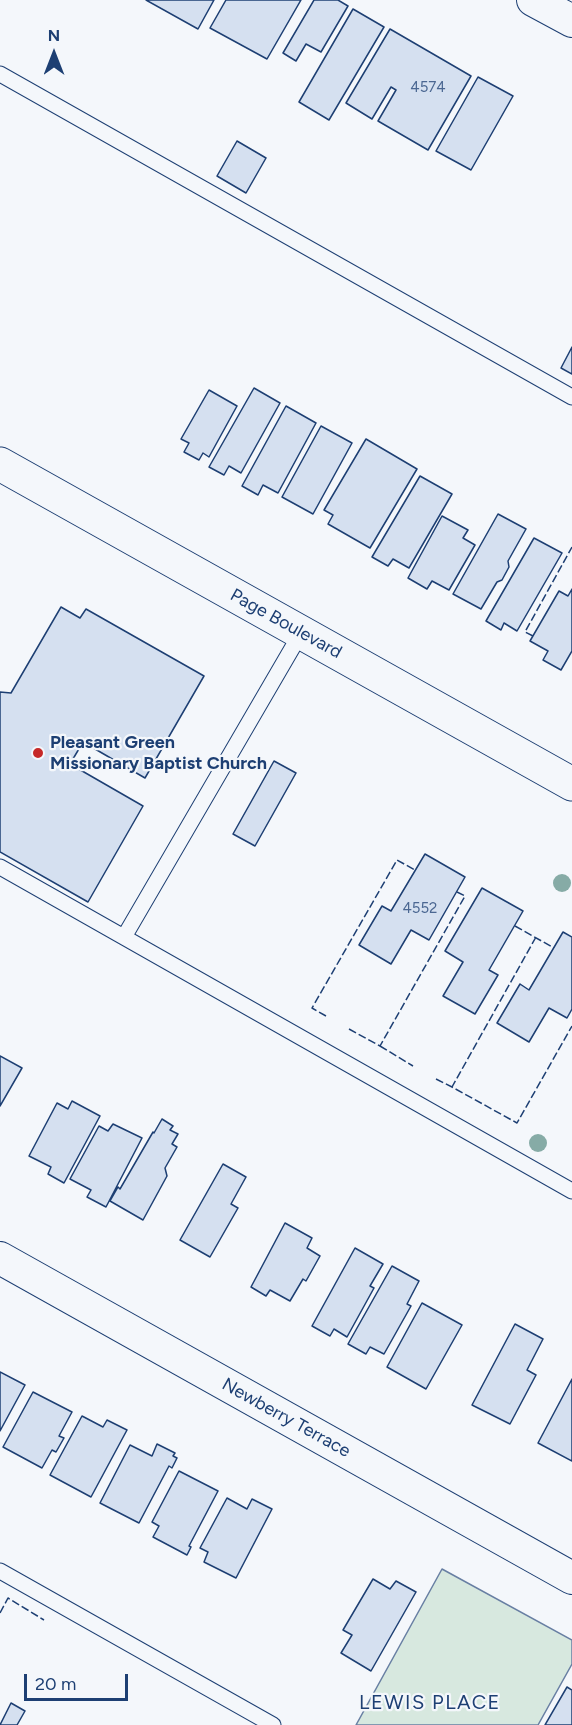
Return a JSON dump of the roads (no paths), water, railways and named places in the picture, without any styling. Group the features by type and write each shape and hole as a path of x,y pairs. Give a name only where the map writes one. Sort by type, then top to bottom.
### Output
{"main road":[{"name":"Page Boulevard","path":"0,464 572,784"}],"street":[{"path":"533,0 572,21"},
{"name":"Newberry Terrace","path":"0,1258 572,1578"}],"lane":[{"path":"0,74 572,396"},
{"path":"124,937 301,633"},
{"path":"0,867 572,1191"},
{"path":"0,1571 273,1725"}],"place":[{"name":"Pleasant Green Missionary Baptist Church","path":"38,753"}],"district":[{"name":"LEWIS PLACE","path":"430,1703"}]}
